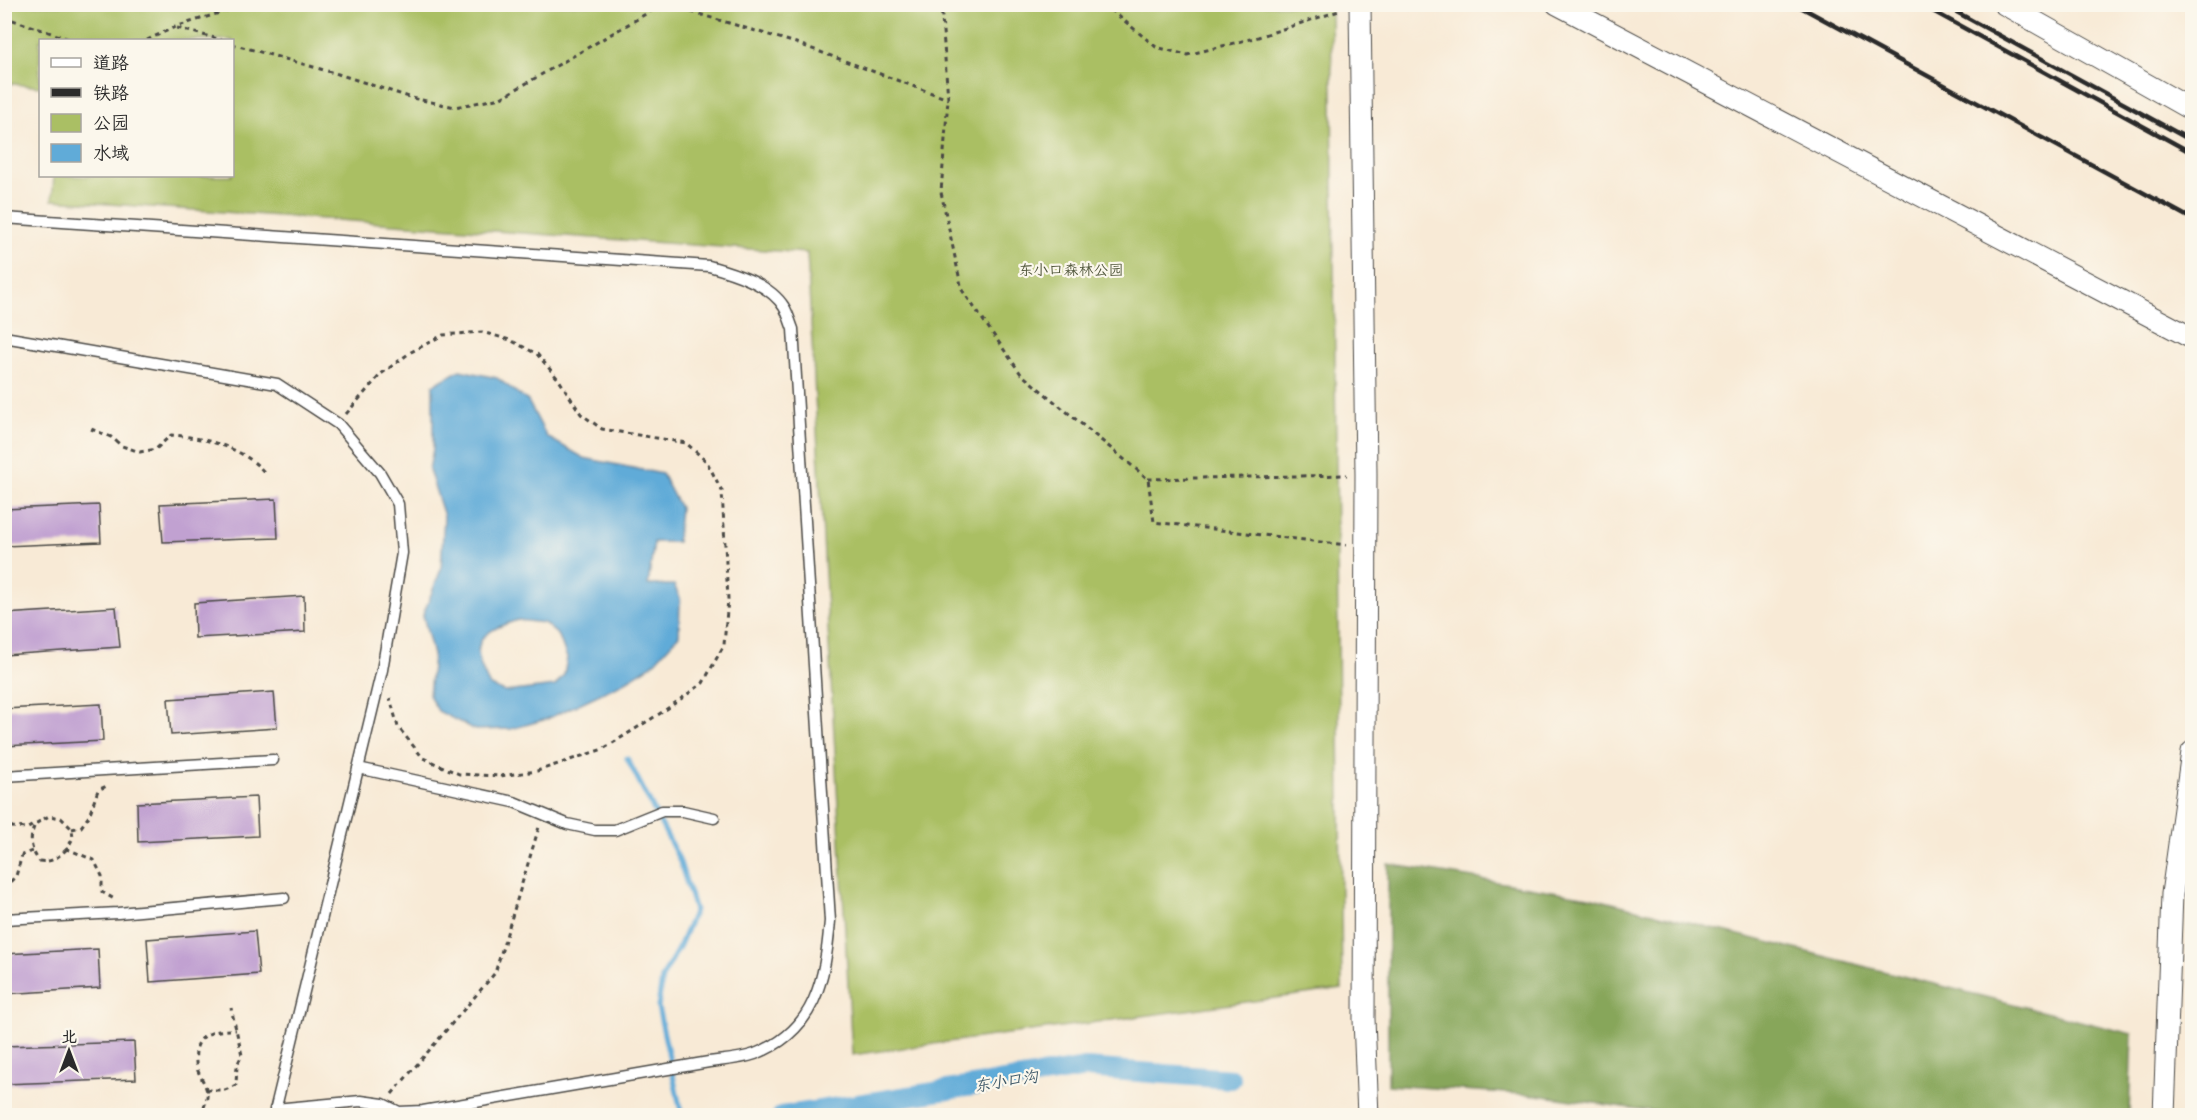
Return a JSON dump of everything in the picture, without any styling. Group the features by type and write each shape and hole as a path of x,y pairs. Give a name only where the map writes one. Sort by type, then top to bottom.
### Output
{"street":[{"path":"1557,4 2193,338"},
{"path":"2004,4 2193,110"},
{"path":"1354,6 1366,474 1364,1019 1368,1116"},
{"path":"2164,1116 2172,894 2193,752"}],"lane":[{"path":"4,218 709,266 737,274 764,288 784,306 793,329 796,358 830,921 827,955 821,983 808,1014 787,1037 754,1054 423,1111 399,1112 383,1104 361,1101 275,1112 382,670 402,553 398,504 380,473 338,424 277,384 4,336"},
{"path":"4,776 273,760"},
{"path":"358,768 514,802 567,824 595,830 615,830 662,811 683,811 714,818"},
{"path":"4,919 118,913 284,898"}],"path":[{"path":"149,39 175,27 248,4"},
{"path":"234,45 412,98 455,107 501,98 664,4 796,43 948,99"},
{"path":"941,4 948,99 941,192 962,290 1021,374 1148,478 1366,474"},
{"path":"1104,4 1156,47 1187,55 1258,37 1354,6"},
{"path":"4,17 69,39"},
{"path":"175,27 218,39"},
{"path":"338,424 381,374 411,352 444,335 482,332 510,340 537,354 559,380 581,414 602,429 686,443 707,462 722,491 728,598 724,645 703,683 664,711 603,749 537,771 500,776 459,774 423,758 398,727 382,670"},
{"path":"91,429 111,436 122,446 140,452 156,449 171,435 190,436 219,444 236,452 258,464 264,472"},
{"path":"1148,478 1154,522 1366,547"},
{"path":"72,829 81,827 89,816 98,790 126,781 126,769"},
{"path":"383,1104 495,973 542,814"},
{"path":"4,820 12,827 28,828 49,816 61,818 72,829 73,838 68,849 58,858 48,862 39,861 32,850 32,833 35,825"},
{"path":"68,849 93,860 102,876 102,892 115,898 118,913"},
{"path":"4,888 16,876 22,855 32,850"},
{"path":"206,1090 225,1090 236,1085 237,1065 242,1054 231,1008"},
{"path":"200,1116 208,1096 195,1064 198,1042 208,1033 236,1030"}],"green space":[{"name":"东小口森林公园","path":"4,5 1331,5 1342,989 852,1055 807,253 52,200 54,177 234,177 234,39 39,39 39,87 5,83"},
{"path":"1388,864 1589,897 2132,1034 2129,1115 1689,1116 1536,1095 1388,1085"}],"water":[{"path":"460,370 497,378 528,401 547,437 584,458 662,474 680,508 677,542 654,542 648,585 674,585 680,598 679,635 652,665 621,684 547,719 511,729 475,730 438,711 429,695 433,655 423,615 441,569 444,516 429,470 433,449 433,385","holes":["518,620 544,623 559,636 567,658 564,675 555,686 505,692 490,686 479,661 478,651 485,636 493,630"]}],"building":[{"path":"276,499 278,538 163,542 160,504"},
{"path":"99,505 101,542 4,546 4,509"},
{"path":"304,596 305,632 195,638 194,603"},
{"path":"116,607 120,647 4,655 4,614"},
{"path":"274,692 277,728 171,735 168,699"},
{"path":"101,704 103,741 4,746 4,709"},
{"path":"256,797 258,836 138,842 137,803"},
{"path":"255,931 259,974 150,982 147,939"},
{"path":"98,949 100,988 4,994 4,954"},
{"path":"134,1042 136,1079 4,1084 4,1046"}],"waterway":[{"path":"627,758 679,859 695,910 662,978 658,1007 682,1116"},
{"name":"东小口沟","path":"782,1116 1086,1068 1231,1079"}],"railway":[{"path":"1795,4 2192,219"},
{"path":"1920,4 2192,153"},
{"path":"1942,4 2192,141"}]}
